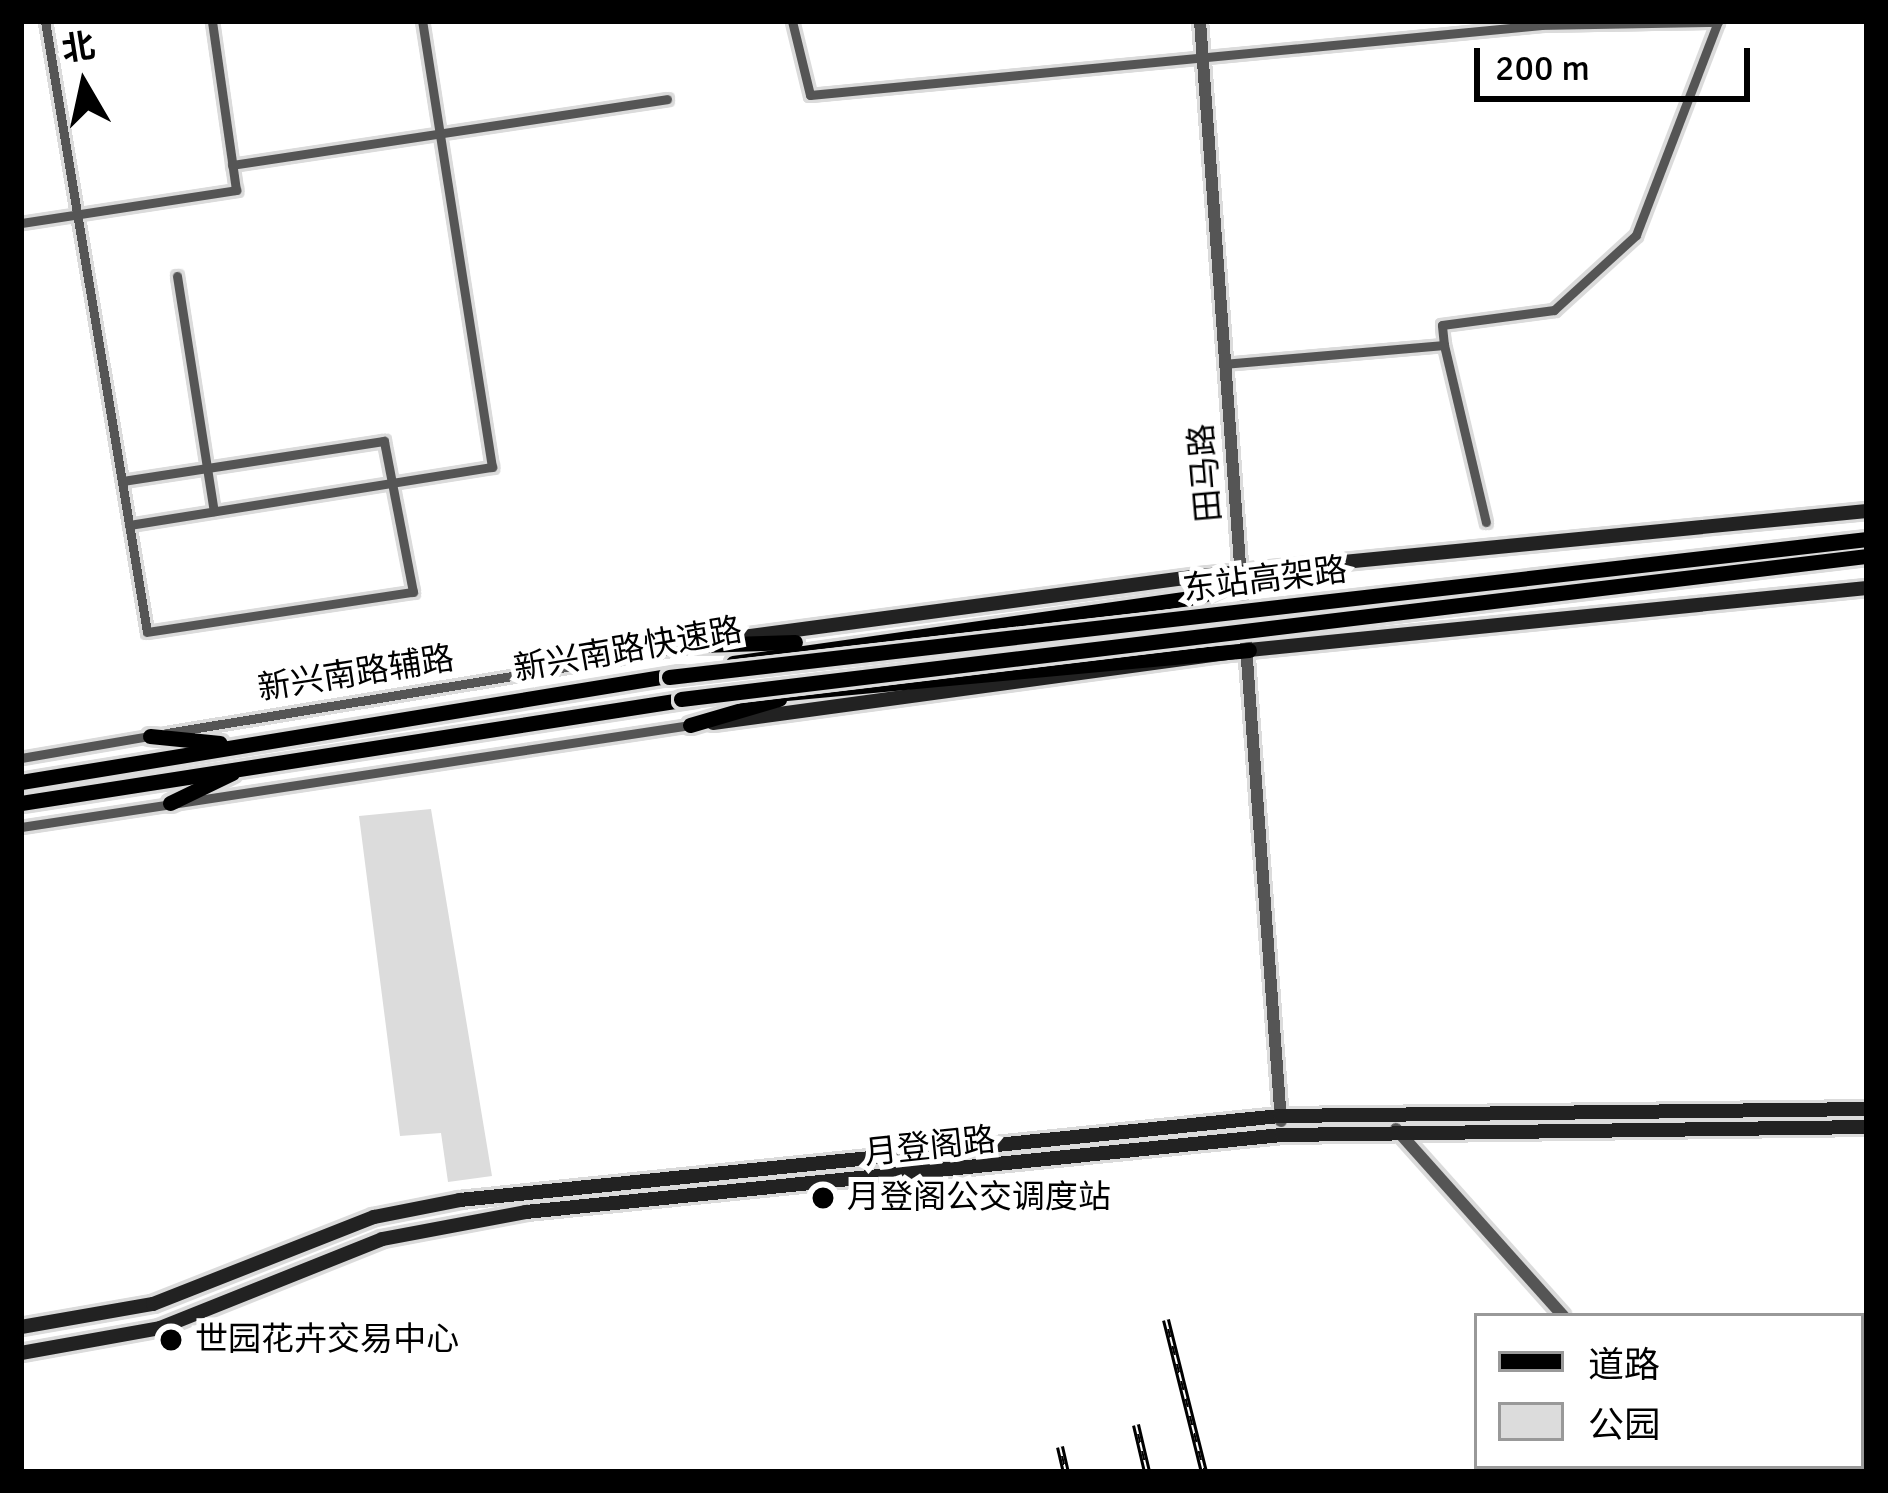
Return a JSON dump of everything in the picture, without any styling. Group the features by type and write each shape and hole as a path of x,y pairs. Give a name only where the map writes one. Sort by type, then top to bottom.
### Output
{"main road":[{"path":"700,645 810,623 1867,511"},
{"name":"东站高架路","path":"669,676 1867,539"},
{"name":"东站高架路","path":"681,699 1867,556"},
{"name":"新兴南路快速路","path":"21,782 669,676 870,635 1202,596 1243,577"},
{"path":"690,725 1249,650 1867,588"},
{"path":"700,645 870,635"},
{"name":"新兴南路快速路","path":"21,802 681,699 788,695 1249,650"},
{"path":"690,725 788,695"},
{"path":"150,736 241,744"},
{"path":"170,803 248,766"},
{"name":"月登阁路","path":"21,1328 153,1304 427,1204 1280,1117 1867,1109"},
{"name":"月登阁路","path":"21,1353 160,1328 360,1246 463,1222 1282,1135 1395,1129 1867,1127"}],"street":[{"path":"45,21 122,481 148,632 413,592 384,441 122,481"},
{"path":"21,223 236,190 212,21"},
{"path":"130,524 492,467 422,21"},
{"path":"792,21 810,95 1542,25 1718,21 1636,235 1554,310 1442,326 1486,523"},
{"name":"田马路","path":"1200,21 1282,1135"},
{"path":"232,164 667,99"},
{"path":"177,276 214,511"},
{"path":"1223,364 1444,345"},
{"name":"新兴南路辅路","path":"21,758 700,645"},
{"path":"21,827 690,725"},
{"path":"1395,1129 1560,1313"}],"green space":[{"path":"431,809 492,1176 448,1182 441,1133 400,1136 359,816"}],"railway":[{"path":"1166,1320 1204,1472"},
{"path":"1136,1425 1147,1472"},
{"path":"1060,1447 1066,1472"}],"place":[{"name":"月登阁公交调度站","path":"823,1198"},
{"name":"世园花卉交易中心","path":"171,1340"}]}
